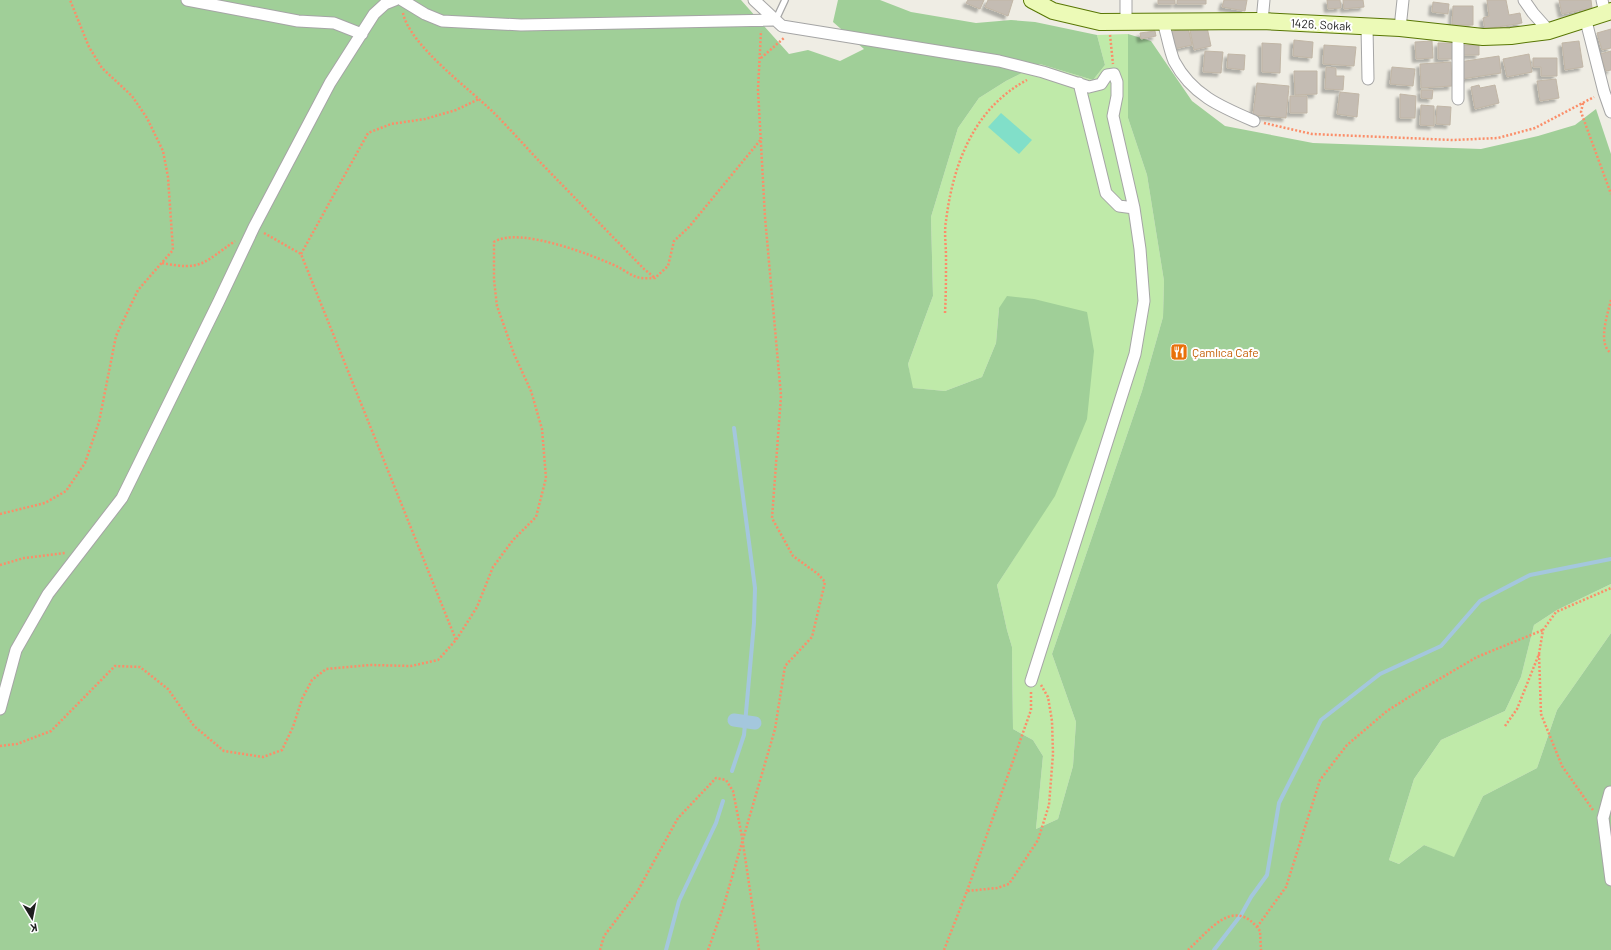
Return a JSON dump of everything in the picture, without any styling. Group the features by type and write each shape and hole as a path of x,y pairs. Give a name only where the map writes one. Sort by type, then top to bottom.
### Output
{"main road":[{"name":"1426. Sokak","path":"1032,0 1053,11 1108,22 1262,21 1400,28 1483,37 1511,36 1550,31 1586,21 1606,8"}],"street":[{"path":"187,0 199,1 298,21 334,23 362,34"},
{"path":"754,0 773,20 782,26 998,61 1043,72 1089,87 1101,84 1107,75 1114,74 1117,96 1113,116 1134,208 1140,249 1144,301 1135,354 1031,681"},
{"path":"1126,0 1126,22"},
{"path":"1262,21 1264,0"},
{"path":"1400,28 1403,0"},
{"path":"1524,0 1532,13 1550,31"},
{"path":"0,709 16,650 48,594 122,498 220,301 254,227 330,83 383,2 400,2 442,21 521,25 773,20"},
{"path":"1586,21 1604,92 1611,112"},
{"path":"1163,22 1174,60 1194,89 1215,104 1254,121"},
{"path":"1367,27 1368,79"},
{"path":"1458,35 1458,99"},
{"path":"1079,83 1106,193 1119,206 1134,208"},
{"path":"1610,792 1603,818 1611,880"}],"lane":[{"path":"773,20 778,15 785,0"}],"path":[{"path":"0,514 45,503 66,491 86,463 99,422 116,336 138,290 173,250 169,184 163,151 147,118 132,96 102,68 89,47 70,0"},
{"path":"400,2 404,19 415,36 446,71 479,99 644,269 655,278"},
{"path":"708,950 723,908 742,837 775,729 785,666 812,637 825,582 818,574 793,556 772,518 781,396 765,217 762,138 758,90 761,58 760,21"},
{"path":"1108,22 1114,74"},
{"path":"761,58 778,43 800,29"},
{"path":"945,313 946,221 964,147 973,131 992,107 1018,85 1043,72"},
{"path":"1254,121 1312,134 1453,140 1498,138 1534,128 1604,92"},
{"path":"302,254 368,133 391,124 425,119 456,110 479,99"},
{"path":"1584,102 1581,112 1611,194"},
{"path":"0,746 17,744 51,731 115,666 140,667 168,689 194,726 224,751 262,757 282,750 293,727 302,699 312,680 326,669 370,664 411,666 438,660 456,640 476,607 493,567 514,540 536,517 546,478 542,429 530,391 514,354 497,306 494,280 494,242 500,239 523,238 547,242 594,257 637,278 655,278 668,266 674,241 689,227 762,138"},
{"path":"161,263 185,268 204,264 254,227 302,254 456,640"},
{"path":"1611,300 1604,326 1604,342 1611,353"},
{"path":"0,566 24,558 82,551"},
{"path":"1605,826 1562,766 1541,714 1540,654 1543,630 1556,612 1611,588"},
{"path":"1258,927 1286,887 1320,780 1347,745 1387,710 1417,692 1477,657 1543,630"},
{"path":"1505,726 1517,709 1540,654"},
{"path":"944,950 967,891 1031,710 1031,681 1040,684 1048,697 1052,721 1053,754 1049,805 1038,840 1009,884 997,888 967,891"},
{"path":"600,950 604,936 636,894 678,818 716,778 726,780 732,791 742,837 759,950"},
{"path":"1188,950 1226,916 1241,915 1260,930 1262,941 1261,950"}],"green space":[{"path":"0,0 741,0 789,54 808,50 840,61 864,49 833,22 838,0 880,0 911,12 976,23 1011,20 1035,22 1097,35 1105,65 1093,80 1040,64 1006,81 979,98 958,128 931,217 933,296 908,364 913,388 945,391 982,377 996,343 999,308 1007,296 1034,299 1087,312 1094,351 1087,419 1055,496 997,585 1012,647 1013,729 1033,740 1043,756 1036,829 1058,819 1073,766 1076,722 1052,654 1142,391 1163,317 1164,281 1147,175 1128,118 1128,34 1151,41 1192,101 1225,126 1313,143 1481,149 1538,136 1575,125 1596,109 1611,154 1611,584 1557,610 1534,625 1521,677 1505,711 1441,740 1414,779 1389,860 1399,864 1424,845 1454,857 1483,796 1537,768 1557,710 1611,633 1611,950 0,950"},
{"path":"1128,34 1128,118 1147,175 1164,281 1163,317 1142,391 1052,654 1076,722 1073,766 1058,819 1036,829 1043,756 1033,740 1013,729 1012,647 997,585 1017,554 999,308 996,343 982,377 945,391 912,388 908,364 933,296 931,217 958,128 979,98 1006,81 1040,64 1093,80 1105,65 1097,35"},
{"path":"1001,113 1032,140 1019,154 988,127"},
{"path":"1611,584 1611,633 1557,710 1537,768 1483,796 1454,858 1424,845 1399,864 1389,860 1414,779 1441,740 1505,711 1521,677 1534,625 1557,610"}],"building":[{"path":"968,0 984,0 980,9 966,3"},
{"path":"988,0 1013,0 1008,16 985,7"},
{"path":"1158,0 1175,0 1175,4 1158,4"},
{"path":"1177,0 1206,0 1206,4 1177,4"},
{"path":"1224,0 1247,0 1245,11 1222,7"},
{"path":"1327,0 1340,0 1341,8 1328,9"},
{"path":"1343,0 1363,0 1364,7 1344,9"},
{"path":"1487,0 1506,0 1509,15 1520,13 1522,23 1485,29 1483,18 1489,16"},
{"path":"1559,0 1591,0 1592,8 1562,14"},
{"path":"1433,2 1449,4 1448,14 1432,12"},
{"path":"1453,6 1473,6 1473,25 1452,25"},
{"path":"1188,27 1192,45 1174,49 1170,32"},
{"path":"1207,27 1211,46 1194,50 1190,30"},
{"path":"1611,29 1611,48 1602,50 1597,33"},
{"path":"1155,31 1156,36 1141,39 1140,33"},
{"path":"1294,40 1313,42 1312,58 1293,56"},
{"path":"1432,41 1433,58 1416,59 1415,42"},
{"path":"1579,41 1583,67 1565,70 1562,43"},
{"path":"1262,43 1281,44 1280,73 1262,72"},
{"path":"1438,43 1453,43 1452,59 1438,59"},
{"path":"1324,45 1356,47 1354,66 1323,64"},
{"path":"1461,45 1479,45 1479,55 1461,55"},
{"path":"1205,51 1223,52 1221,73 1203,72"},
{"path":"1611,51 1611,70 1606,71 1600,54"},
{"path":"1228,54 1245,55 1244,70 1227,68"},
{"path":"1529,54 1532,72 1507,77 1503,59"},
{"path":"1499,56 1501,73 1462,79 1459,62"},
{"path":"1533,58 1557,58 1557,76 1541,76 1541,67 1533,67"},
{"path":"1451,62 1452,86 1421,88 1420,64"},
{"path":"1326,67 1336,68 1336,76 1344,76 1343,90 1325,89"},
{"path":"1392,67 1415,69 1413,86 1390,84"},
{"path":"1294,71 1317,71 1317,94 1295,95"},
{"path":"1556,79 1559,98 1540,101 1537,81"},
{"path":"1257,83 1289,86 1286,118 1253,115"},
{"path":"1479,85 1480,88 1495,85 1499,103 1475,109 1471,87"},
{"path":"1421,90 1433,90 1432,99 1421,98"},
{"path":"1340,92 1359,94 1357,117 1337,114"},
{"path":"1400,94 1416,96 1415,118 1400,118"},
{"path":"1290,96 1307,96 1307,113 1290,113"},
{"path":"1421,105 1434,106 1434,126 1420,125"},
{"path":"1437,106 1451,107 1450,125 1436,124"}],"waterway":[{"path":"732,771 744,735 754,623 755,588 734,428"},
{"path":"1214,950 1241,915 1251,897 1267,875 1279,803 1321,720 1380,674 1441,646 1480,601 1530,575 1611,559"},
{"path":"734,720 755,723"},
{"path":"666,950 679,901 716,823 723,801"}],"place":[{"name":"Çamlıca Cafe","path":"1179,352"}]}
